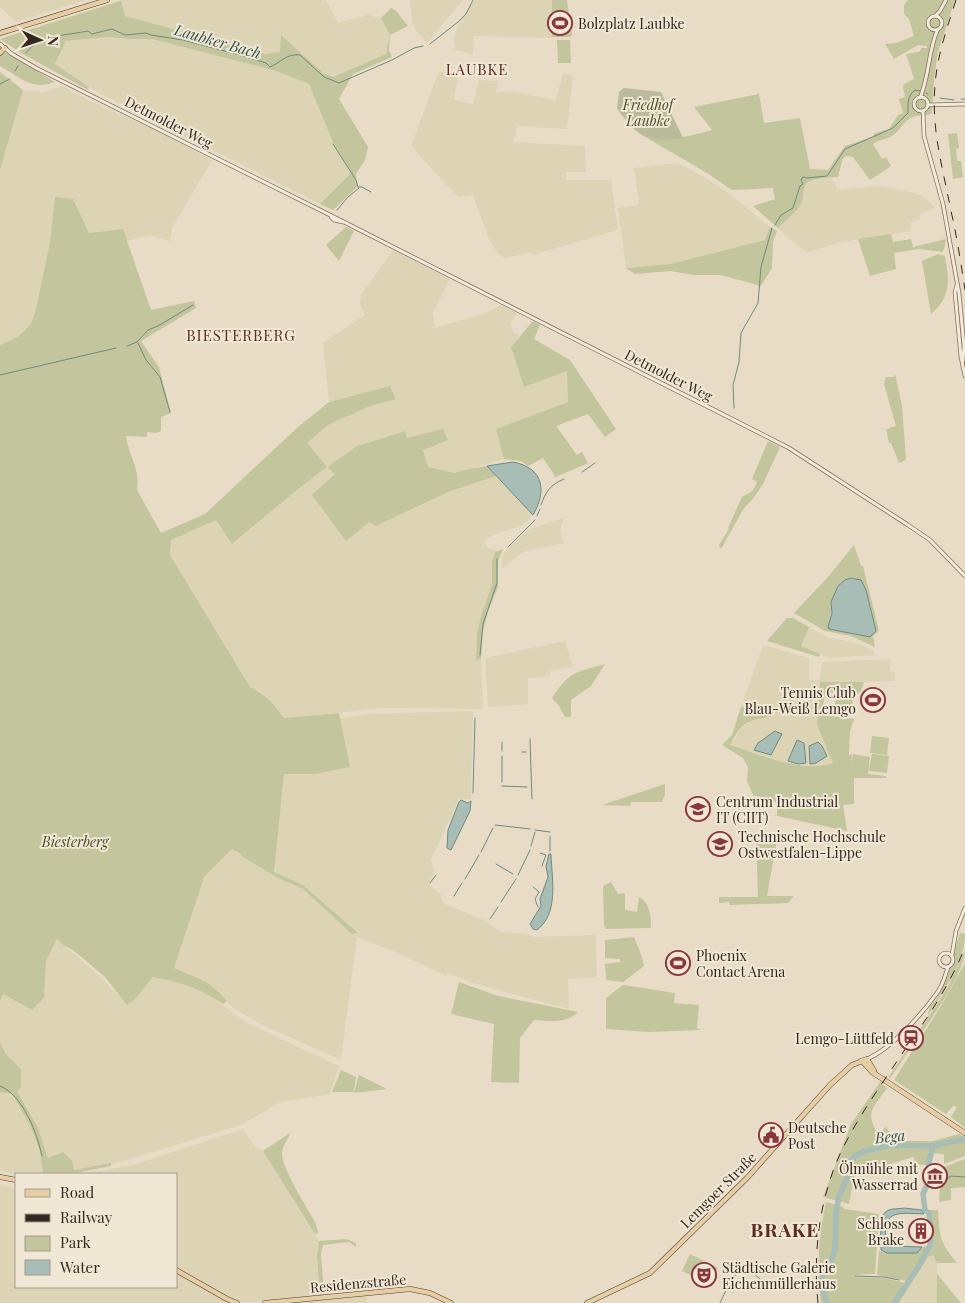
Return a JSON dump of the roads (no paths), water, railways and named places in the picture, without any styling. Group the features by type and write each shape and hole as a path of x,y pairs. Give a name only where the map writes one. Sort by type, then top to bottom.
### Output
{"main road":[{"path":"0,33 107,0"},
{"path":"0,53 2,46"},
{"path":"865,1060 876,1074 965,1133"},
{"name":"Lemgoer Straße","path":"587,1303 650,1273 747,1178 830,1085 852,1065 865,1060"},
{"path":"0,1177 15,1180"},
{"path":"178,1271 237,1303"},
{"name":"Residenzstraße","path":"265,1303 410,1289 430,1293 451,1303"}],"street":[{"path":"933,39 928,22 940,11 946,0"},
{"path":"928,104 925,99 925,88 933,39 941,25 940,11"},
{"path":"934,16 940,19"},
{"path":"931,29 938,29"},
{"name":"Detmolder Weg","path":"2,46 36,68 789,448 908,524 930,540 965,576"},
{"path":"925,88 915,103 922,122 927,152 944,204 957,284 955,292 962,322 961,357 965,376"},
{"path":"920,98 925,99"},
{"path":"928,104 965,104"},
{"path":"922,122 923,111 928,104"},
{"path":"918,110 923,111"},
{"path":"946,967 953,964 950,954 965,908"},
{"path":"946,967 939,962 939,958 943,954 950,954"},
{"path":"865,1060 889,1047 933,998 944,980 946,967"}],"water":[{"path":"513,462 531,469 537,475 540,482 540,497 533,515 487,466"},
{"path":"851,578 861,580 866,590 876,631 870,637 829,629 828,627 832,613 831,602 838,586"},
{"path":"775,731 782,734 771,755 754,750 758,743"},
{"path":"797,740 804,743 806,763 798,764 788,761"},
{"path":"818,742 827,756 816,763 810,764 809,746"},
{"path":"461,800 468,803 471,801 470,811 451,850 447,848 448,830"},
{"path":"549,854 551,854 553,896 549,915 537,930 533,929 530,924 541,906 540,899 548,877 546,866"},
{"path":"904,1208 922,1210 924,1214 899,1214 889,1219 886,1224 887,1244 922,1247 917,1253 887,1253 881,1250 882,1218 884,1213 889,1210"}],"waterway":[{"name":"Laubker Bach","path":"430,44 466,14 473,0"},
{"name":"Laubker Bach","path":"26,53 31,47 46,39 88,31 92,34 112,29 125,35 146,33 183,40 266,63 270,67 291,55 300,55 324,77 339,83 392,60 414,48 423,46"},
{"name":"Laubker Bach","path":"15,71 18,66"},
{"name":"Laubker Bach","path":"0,84 10,79"},
{"path":"775,225 781,215 793,208 800,186 803,184 801,180 803,177 827,176 845,149 893,128 908,113 908,101 912,92 915,90 920,91"},
{"path":"940,98 954,100"},
{"path":"333,144 356,180 358,187 371,192"},
{"path":"337,210 359,188"},
{"path":"734,408 733,385 739,362 741,333 758,303 761,267 772,228"},
{"path":"127,346 137,342 148,330 193,305"},
{"path":"138,343 146,360 160,377 170,412"},
{"path":"0,375 116,348"},
{"path":"582,472 595,463"},
{"path":"541,505 549,489 564,479"},
{"path":"537,516 540,509"},
{"path":"508,547 535,520"},
{"path":"480,655 483,624 497,583 497,559"},
{"path":"473,793 475,718"},
{"path":"530,739 532,799"},
{"path":"502,742 502,751"},
{"path":"502,756 502,782"},
{"path":"502,786 527,787"},
{"path":"495,825 530,829"},
{"path":"481,852 493,828"},
{"path":"535,830 550,832"},
{"path":"531,846 535,832"},
{"path":"550,836 550,851"},
{"path":"518,875 530,850"},
{"path":"540,853 546,855 542,866"},
{"path":"465,879 479,855"},
{"path":"496,864 513,874"},
{"path":"430,883 436,875"},
{"path":"501,902 516,879"},
{"path":"454,896 462,883"},
{"path":"533,887 539,892 535,899 538,907"},
{"path":"490,919 498,907"},
{"path":"0,1086 16,1098 22,1106 33,1126 42,1156"},
{"name":"Bega","path":"894,1303 917,1269 931,1243 929,1213 925,1210 923,1194 928,1183 929,1162 933,1146 965,1139"},
{"name":"Bega","path":"827,1303 821,1281 830,1265 835,1249 836,1212 839,1196 849,1174 849,1164 855,1156 865,1151 890,1145 933,1146"},
{"path":"942,1182 951,1176 965,1177"},
{"name":"Bega","path":"928,1183 936,1183"},
{"path":"720,1303 732,1279 742,1270 750,1270 761,1280 780,1283 792,1289 821,1281"},
{"path":"854,1276 884,1277 899,1280"}],"railway":[{"path":"956,0 938,63 934,101 938,149 965,290"},
{"path":"818,1303 816,1266 819,1227 827,1190 840,1154 863,1112 939,998 965,947"}],"place":[{"name":"Bolzplatz Laubke","path":"560,23"},
{"name":"Tennis Club Blau-Weiß Lemgo","path":"873,700"},
{"name":"Centrum Industrial IT (CIIT)","path":"698,809"},
{"name":"Technische Hochschule Ostwestfalen-Lippe","path":"720,844"},
{"name":"Phoenix Contact Arena","path":"678,963"},
{"name":"Lemgo-Lüttfeld","path":"911,1038"},
{"name":"Deutsche Post","path":"771,1135"},
{"name":"Ölmühle mit Wasserrad","path":"935,1176"},
{"name":"Schloss Brake","path":"921,1231"},
{"name":"Städtische Galerie Eichenmüllerhaus","path":"704,1275"}],"district":[{"name":"LAUBKE","path":"477,69"},
{"name":"BIESTERBERG","path":"241,335"},
{"name":"BRAKE","path":"785,1229"}],"park label":[{"name":"Friedhof Laubke","path":"648,112"},
{"name":"Biesterberg","path":"75,841"}]}
